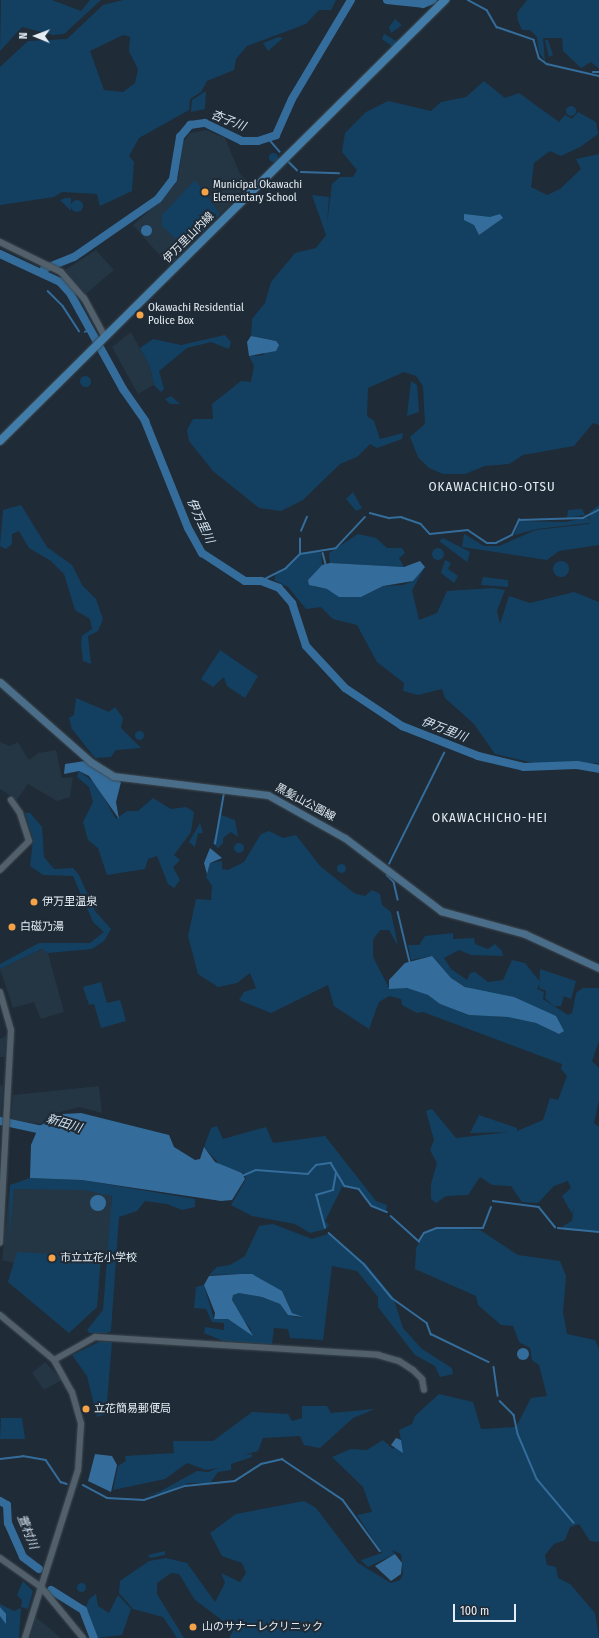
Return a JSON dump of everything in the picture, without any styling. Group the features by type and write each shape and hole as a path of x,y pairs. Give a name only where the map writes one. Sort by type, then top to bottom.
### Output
{"main road":[{"name":"伊万里山内線","path":"0,441 445,0"},
{"name":"黒髪山公園線","path":"0,682 91,762 113,776 268,795 345,838 440,911 525,934 599,968"}],"street":[{"path":"0,242 41,259 61,272 84,298 104,337"},
{"path":"0,870 29,841 20,813 11,800"},
{"path":"0,992 12,1030 0,1244"},
{"path":"0,1315 54,1360 78,1407 81,1441 78,1470 24,1638"},
{"path":"54,1360 95,1337 378,1355 399,1361 413,1370 422,1379 424,1390"},
{"path":"0,1558 41,1587 83,1638"}],"shaded area":[{"path":"1,0 52,0 81,11 90,0 101,0 64,34 53,35 22,27 0,51"},
{"path":"123,0 336,0 331,10 319,10 306,24 247,46 236,59 234,70 207,81 201,92 190,99 189,110 139,138 129,156 134,162 132,191 100,206 97,194 62,192 54,197 0,205 0,67 28,41 67,39 103,5","holes":["123,35 130,37 129,51 138,69 135,83 123,92 104,90 90,51"]},
{"path":"527,0 599,0 599,69 591,62 581,68 563,51 562,38 543,38 545,61 539,52 537,37 530,30 522,30 518,21 517,13"},
{"path":"395,19 402,25 391,33 389,27"},
{"path":"384,34 398,42 393,47 382,39"},
{"path":"278,37 283,38 268,51 263,43"},
{"path":"545,40 548,40 553,55 549,57"},
{"path":"484,81 505,98 519,93 559,122 565,115 572,119 578,112 596,122 598,134 580,147 561,156 550,151 534,163 531,187 547,195 560,189 581,169 576,159 599,154 599,425 593,423 574,446 523,455 509,464 485,466 465,474 443,474 429,468 418,457 410,437 425,424 423,386 416,376 404,372 368,388 367,416 374,421 380,439 403,433 402,439 377,448 370,444 357,457 340,464 303,500 281,511 259,508 213,471 189,441 187,430 193,419 213,419 212,404 241,381 251,382 254,366 249,356 263,355 276,341 251,336 252,319 265,303 271,282 295,253 316,248 326,235 312,195 329,197 327,224 332,184 340,177 353,177 357,170 342,152 345,133 366,112 388,101 431,111 441,102 466,97","holes":["500,214 479,235 474,225"]},
{"path":"206,91 205,109 191,112 192,100"},
{"path":"569,106 573,106 575,107 575,115 569,116 566,113 566,109"},
{"name":"Municipal Okawachi Elementary School","path":"206,130 225,138 240,174 250,184 169,266 133,225 161,200 178,179 183,142 190,133"},
{"path":"271,153 275,153 277,157 275,161 271,161 269,159 269,155"},
{"path":"195,180 220,214 186,249 162,226 162,215"},
{"path":"71,198 71,211 60,200"},
{"path":"77,200 81,202 83,206 81,210 77,212 73,210 71,206 73,202"},
{"path":"96,250 114,270 86,294 65,270"},
{"path":"131,332 150,367 154,385 138,394 112,347"},
{"path":"225,335 231,342 229,349 211,342 187,348 159,371 164,389 161,392 154,385 150,367 140,348 153,339 181,345"},
{"path":"83,376 87,376 89,377 89,385 83,386 80,383 80,379"},
{"path":"411,381 417,385 419,412 407,416"},
{"path":"171,396 180,404 170,404 165,399"},
{"path":"353,492 362,508 356,511 346,499"},
{"path":"21,505 47,547 72,565 82,585 96,599 103,619 98,631 88,636 91,664 83,661 81,643 82,636 92,629 90,619 75,610 64,574 51,561 29,548 19,531 12,534 12,544 6,549 0,546 3,510"},
{"path":"599,505 599,545 559,551 547,560 462,547 464,534 484,546 499,546 536,530 589,524 590,512"},
{"path":"582,509 585,515 567,518 568,510"},
{"path":"589,517 589,523 537,529 514,535 520,521 566,522"},
{"path":"358,534 376,538 387,548 402,548 405,553 399,558 404,567 330,563 329,553"},
{"path":"443,538 470,552 467,562 439,541"},
{"path":"438,548 442,550 444,554 442,558 438,560 434,558 432,554 434,550"},
{"path":"316,551 321,553 322,565 308,580 315,587 327,589 340,597 361,597 383,586 403,585 413,581 425,567 412,590 419,620 437,613 447,591 493,588 505,590 497,611 500,624 509,596 530,603 574,592 599,602 599,763 538,764 495,754 474,724 445,698 442,689 418,695 403,691 404,683 377,662 357,625 333,619 321,607 306,609 288,587 274,580 277,571 286,569 300,555"},
{"path":"445,560 451,563 448,569 458,576 454,583 441,573"},
{"path":"561,561 567,563 569,569 567,575 561,577 555,575 553,569 555,563"},
{"path":"483,577 508,580 508,587 481,585"},
{"path":"220,650 258,676 245,698 227,686 224,677 213,687 201,679"},
{"path":"76,698 109,712 115,707 123,718 121,728 141,748 116,750 111,757 95,758 72,729 69,718 74,715"},
{"path":"425,720 440,727 437,731 422,726"},
{"path":"137,731 141,731 143,735 141,739 137,739 135,737 135,733"},
{"path":"0,742 10,746 18,742 29,760 38,753 56,750 62,778 73,777 70,797 57,801 28,784 17,800 0,789"},
{"path":"79,771 96,784 116,819 127,811 138,811 153,798 171,809 186,807 194,812 191,832 174,855 180,860 173,867 180,880 174,888 168,884 157,856 148,859 145,869 107,875 98,848 88,840 83,822 93,802 89,787 77,777"},
{"path":"25,813 30,813 42,827 44,857 54,869 73,868 79,875 95,911 111,929 104,941 92,949 48,953 42,949 0,969 0,964 39,943 90,943 104,932 93,922 73,876 43,875 30,866 33,839"},
{"path":"221,815 235,820 238,837 231,832 223,838 223,843 218,848 213,843"},
{"path":"200,823 203,833 198,833 195,847 189,842"},
{"path":"269,831 283,838 296,835 320,866 354,893 365,896 372,890 380,894 382,905 391,912 398,946 389,930 380,930 373,940 373,957 389,988 407,988 428,995 440,1004 469,1015 508,1017 536,1023 559,1034 556,1016 466,987 451,978 432,956 411,960 408,945 419,945 425,936 453,933 453,939 474,938 475,944 488,949 495,944 502,951 503,956 471,955 459,950 444,958 451,969 467,980 470,973 475,972 488,982 503,980 512,960 525,963 540,982 537,989 544,992 543,999 568,1015 572,1013 576,993 583,988 599,988 599,1041 592,1061 599,1068 599,1100 594,1123 599,1127 599,1232 564,1230 563,1226 572,1221 574,1207 572,1214 562,1196 571,1188 568,1181 554,1186 538,1203 522,1202 511,1186 492,1185 480,1177 468,1195 446,1196 436,1203 431,1199 431,1184 437,1163 430,1150 434,1140 426,1111 432,1109 456,1138 509,1132 470,1133 479,1115 517,1128 517,1131 543,1120 550,1098 558,1100 567,1076 561,1069 562,1064 423,1012 417,1013 402,1005 401,999 389,996 379,1002 369,1029 334,1006 328,985 271,1013 239,1000 244,992 256,988 250,973 237,983 218,987 198,974 188,936 196,899 211,900 212,886 206,877 210,863 222,861 222,869 228,870 244,862 261,834"},
{"path":"239,843 244,848 239,853 234,848"},
{"path":"341,863 346,868 341,873 336,868"},
{"path":"43,949 48,953 64,1012 41,1019 34,1002 13,1008 0,969"},
{"path":"540,969 576,981 571,999 564,996 561,1006 554,1006 545,998 546,991 539,988"},
{"path":"101,982 107,1003 120,1000 126,1021 101,1028 94,1004 89,1005 83,987"},
{"path":"6,1036 5,1057 0,1057 0,1039"},
{"path":"0,1085 3,1086 0,1135"},
{"path":"99,1086 102,1113 79,1107 50,1115 41,1124 11,1120 13,1095"},
{"path":"217,1126 223,1139 266,1127 273,1143 325,1136 376,1201 387,1205 386,1213 371,1206 358,1189 342,1187 325,1221 329,1225 326,1229 310,1233 295,1224 252,1216 231,1205 246,1179 244,1173 222,1167 204,1147 211,1128"},
{"path":"30,1178 82,1180 195,1199 195,1207 182,1210 167,1204 145,1201 137,1211 119,1217 111,1331 107,1333 89,1333 87,1330 103,1310 112,1196 84,1190 14,1189 9,1242 10,1185"},
{"name":"市立立花小学校","path":"10,1185 84,1187 112,1193 109,1255 101,1257 97,1307 69,1333 8,1282 14,1263 2,1260"},
{"path":"273,1224 312,1239 328,1234 366,1264 393,1297 403,1328 422,1349 452,1368 453,1374 440,1377 435,1366 415,1355 378,1307 378,1297 357,1271 332,1266 323,1340 290,1338 288,1329 274,1328 272,1344 223,1341 204,1333 205,1327 224,1330 224,1323 212,1322 206,1309 194,1308 196,1287 204,1285 214,1319 228,1319 252,1331 236,1311 232,1300 233,1294 239,1293 262,1297 280,1304 288,1315 302,1318 292,1313 282,1291 241,1274 209,1275 217,1267 230,1265 245,1256 259,1226"},
{"path":"439,1228 480,1230 518,1255 560,1261 566,1276 563,1312 567,1334 595,1340 599,1349 599,1542 590,1541 579,1524 570,1527 565,1540 554,1544 545,1555 547,1565 556,1567 558,1578 570,1584 595,1613 599,1638 229,1638 234,1629 195,1600 179,1574 171,1573 157,1583 157,1594 184,1638 177,1638 163,1617 133,1609 119,1593 120,1581 149,1561 166,1558 187,1563 215,1602 225,1583 221,1573 240,1582 246,1573 242,1563 222,1556 210,1533 236,1514 304,1501 316,1508 358,1563 391,1583 400,1580 403,1574 401,1554 392,1550 395,1554 368,1567 361,1560 382,1553 357,1515 372,1512 363,1487 332,1457 351,1449 367,1450 383,1440 393,1449 401,1440 399,1430 412,1424 415,1416 439,1394 473,1402 481,1429 516,1427 531,1398 547,1396 539,1365 532,1360 530,1348 519,1342 513,1326 501,1325 478,1305 476,1296 415,1269 416,1248 425,1233"},
{"path":"17,1252 101,1257 97,1307 69,1333 8,1282"},
{"path":"99,1342 112,1342 106,1414 97,1417 87,1376 72,1355"},
{"path":"45,1362 62,1380 44,1390 32,1373"},
{"path":"302,1406 327,1406 331,1413 375,1409 353,1418 320,1448 304,1445 300,1436 263,1438 258,1451 244,1455 252,1454 252,1457 231,1464 231,1470 218,1472 210,1483 189,1483 166,1492 143,1496 159,1492 197,1471 208,1472 218,1468 206,1470 187,1463 165,1479 113,1490 118,1466 126,1461 125,1456 174,1453 173,1441 213,1441 252,1412 288,1414 292,1421 302,1418"},
{"path":"1,1418 22,1418 25,1439 0,1439"},
{"path":"165,1551 165,1555 150,1558 148,1555"},
{"path":"23,1581 33,1591 28,1609 21,1607 22,1600 17,1595"},
{"path":"81,1582 86,1587 81,1592 76,1587"},
{"path":"96,1594 98,1606 109,1613 118,1595 131,1609 122,1635 95,1638 85,1610 89,1599"},
{"path":"0,1604 14,1611 21,1608 19,1638 0,1638"},
{"path":"36,1617 61,1638 30,1638"}],"water":[{"path":"464,214 490,217 500,214 503,218 479,235 474,225 464,220"},
{"path":"144,225 148,225 150,226 150,234 144,235 141,232 141,228"},
{"path":"251,336 276,341 279,345 276,351 249,356 247,342"},
{"path":"420,561 425,567 413,581 383,586 361,597 339,597 327,589 309,585 308,580 322,565 330,563 404,567"},
{"path":"85,761 121,782 116,802 119,819 89,776 79,771 64,774 65,764"},
{"path":"210,848 222,858 210,863 207,874 204,863"},
{"path":"432,956 451,978 465,987 514,997 556,1016 564,1031 559,1034 536,1023 508,1017 469,1015 440,1004 428,995 407,988 389,989 389,980 405,963"},
{"path":"81,1113 169,1135 174,1147 195,1160 200,1159 204,1147 215,1162 242,1173 245,1179 232,1200 221,1201 82,1180 30,1178 31,1145 39,1126 63,1114"},
{"path":"98,1195 105,1200 106,1203 101,1210 98,1211 91,1206 90,1203 95,1196"},
{"path":"252,1274 282,1291 292,1313 303,1317 288,1315 280,1304 262,1297 239,1293 233,1295 232,1300 253,1336 228,1319 214,1319 215,1313 204,1285 209,1276"},
{"path":"523,1348 527,1350 529,1354 527,1358 523,1360 519,1358 517,1354 519,1350"},
{"path":"396,1438 401,1440 403,1453 391,1445"},
{"path":"95,1454 112,1456 117,1465 111,1492 88,1481"},
{"path":"395,1554 402,1563 401,1574 391,1581 375,1566"},
{"path":"0,1607 6,1614 6,1624 0,1616"}],"waterway":[{"name":"杏子川","path":"44,269 74,257 158,199 173,179 180,137 190,125 205,123 242,141 258,141 276,135 292,99 351,0"},
{"name":"杏子川","path":"387,0 423,4 433,0"},
{"path":"468,0 487,10 497,27 534,40 539,58 547,64 599,76"},
{"path":"593,72 599,72"},
{"path":"268,138 280,152"},
{"path":"288,161 297,170"},
{"path":"301,172 339,173"},
{"name":"伊万里川","path":"0,254 60,282 70,293 123,389 145,421 188,528 202,553 245,581 261,581 279,588 292,603 306,646 345,688 402,726 478,756 524,767 577,765 599,769"},
{"path":"48,291 63,306 79,331"},
{"name":"伊万里川","path":"85,332 91,329"},
{"path":"370,513 389,518 401,517 421,524 430,534 468,530 487,543 496,543 512,535 519,520 583,518 599,510"},
{"path":"301,531 307,517"},
{"path":"261,581 286,568 300,554 336,548 365,517"},
{"path":"300,539 300,553"},
{"path":"323,553 326,564"},
{"path":"389,864 444,753"},
{"path":"215,844 224,793"},
{"path":"387,875 394,882 398,900"},
{"path":"398,912 410,962"},
{"name":"新田川","path":"0,1121 47,1131"},
{"path":"242,1176 256,1170 308,1174 316,1165 331,1163 345,1186 359,1189 372,1206 387,1212"},
{"path":"325,1228 316,1195 333,1190 336,1173"},
{"path":"493,1201 539,1207 555,1227"},
{"path":"391,1216 419,1241 424,1233 437,1228 483,1228 491,1207"},
{"path":"558,1228 599,1232"},
{"path":"329,1233 364,1264 392,1298 427,1323 431,1334 489,1362"},
{"path":"494,1367 498,1396"},
{"path":"500,1401 514,1415 518,1434 537,1479 574,1523"},
{"path":"0,1459 23,1456 46,1460 61,1482 67,1484"},
{"path":"83,1485 107,1498 144,1500 185,1486 235,1481 261,1464 282,1459 343,1500 380,1551"},
{"name":"萱村川","path":"0,1501 7,1505 8,1523 23,1557 39,1569"},
{"name":"萱村川","path":"51,1590 83,1610 94,1638"}],"place":[{"name":"Municipal Okawachi Elementary School","path":"205,192"},
{"name":"Okawachi Residential Police Box","path":"140,315"},
{"name":"伊万里温泉","path":"34,902"},
{"name":"白磁乃湯","path":"12,927"},
{"name":"市立立花小学校","path":"52,1258"},
{"name":"立花簡易郵便局","path":"86,1409"},
{"name":"山のサナーレクリニック","path":"193,1627"}],"district":[{"name":"OKAWACHICHO-OTSU","path":"492,487"},
{"name":"OKAWACHICHO-HEI","path":"490,818"}]}
